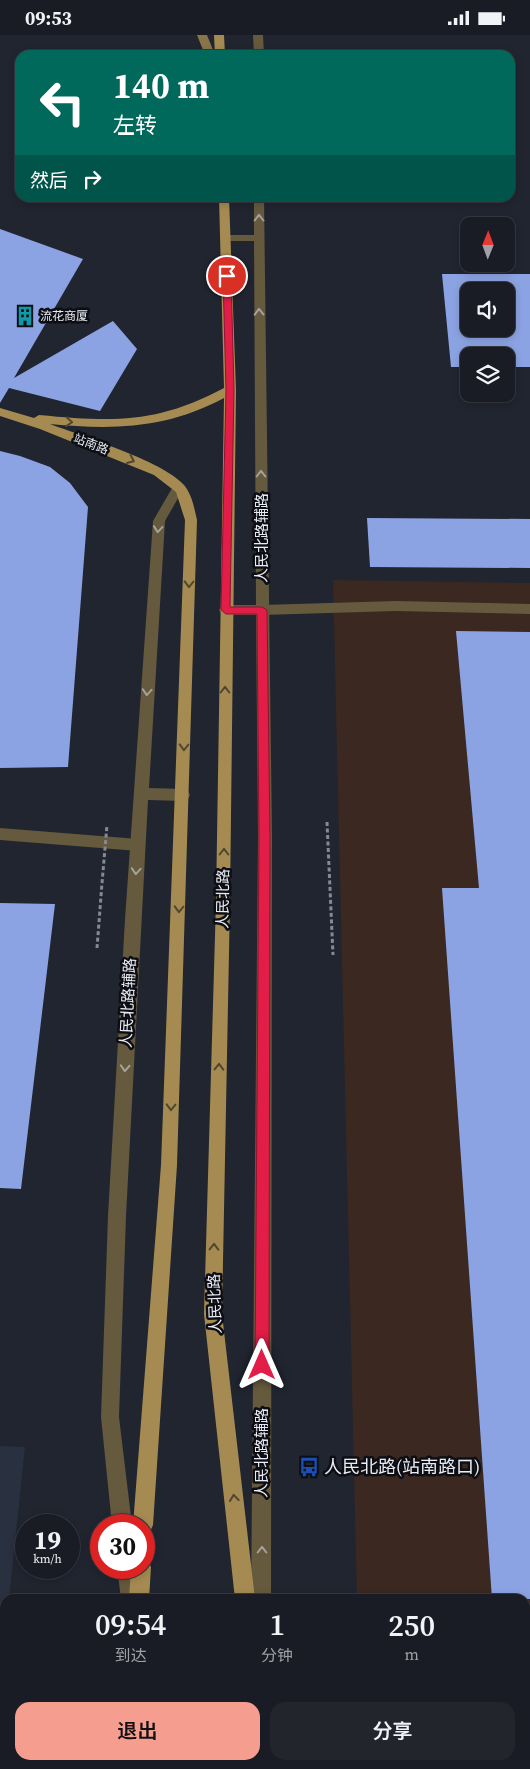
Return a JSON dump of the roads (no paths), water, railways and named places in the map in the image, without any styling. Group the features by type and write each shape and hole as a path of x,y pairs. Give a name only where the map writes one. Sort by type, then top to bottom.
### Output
{"main road":[{"path":"220,37 220,50"},
{"name":"人民北路","path":"224,202 230,390 223,901 213,1314 244,1594"},
{"path":"20,417 90,424 128,425 184,413 230,390"},
{"name":"站南路","path":"0,412 20,417 121,456 165,476 179,486"},
{"path":"144,1514 169,1165 183,795 191,520 187,499 179,486"},
{"path":"139,1594 140,1579"}],"street":[{"path":"202,35 208,50"},
{"path":"258,35 259,50"},
{"name":"人民北路辅路","path":"258,202 265,837 261,1594"},
{"path":"226,238 259,238"},
{"name":"人民北路辅路","path":"121,1514 110,1417 117,1216 138,845 159,521 179,486"},
{"path":"226,610 396,607 530,609"},
{"path":"141,794 183,795"},
{"path":"0,834 138,845"},
{"path":"128,1579 130,1594"}],"place":[{"name":"流花商厦","path":"25,316"},
{"name":"人民北路(站南路口)","path":"309,1467"}]}
